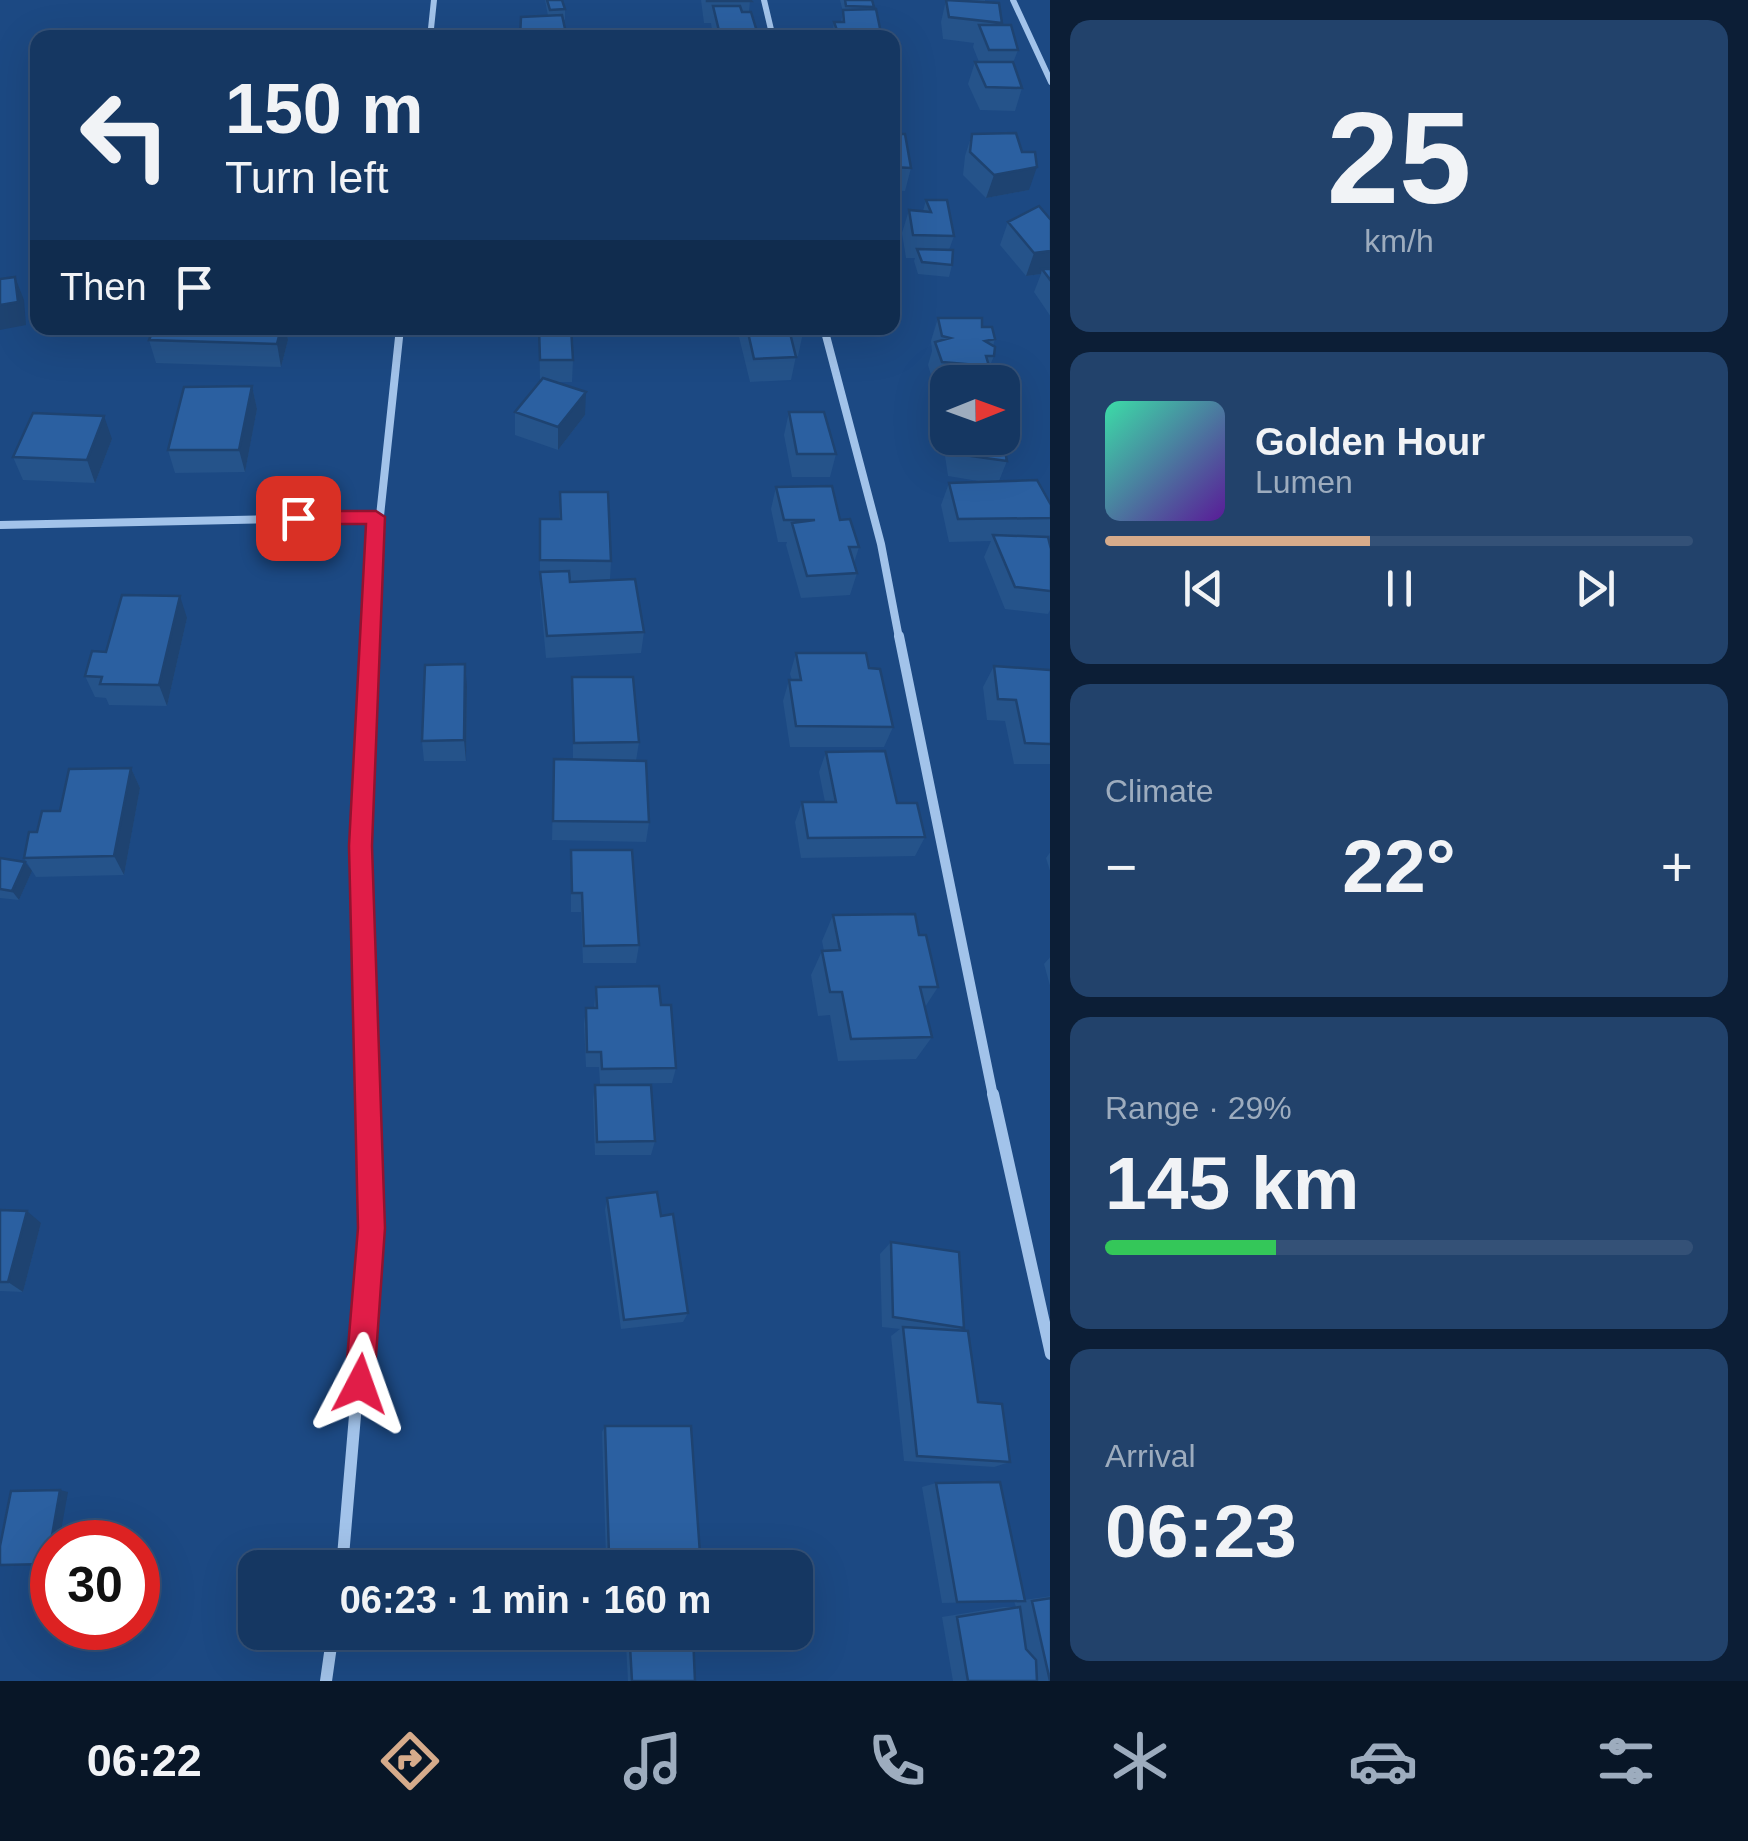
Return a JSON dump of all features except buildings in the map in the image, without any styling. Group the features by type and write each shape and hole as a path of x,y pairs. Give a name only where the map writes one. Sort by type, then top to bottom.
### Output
{"street":[{"path":"431,30 434,0"},
{"path":"764,0 772,30"},
{"path":"1013,0 1050,82"},
{"path":"344,1550 372,1228 360,846 376,517 399,335"},
{"path":"826,335 881,544 950,904 1050,1354"},
{"path":"0,525 376,517"},
{"path":"326,1681 330,1650"}],"route":[{"path":"298,518 376,517 368,614 360,846 372,1228 360,1384"}]}
